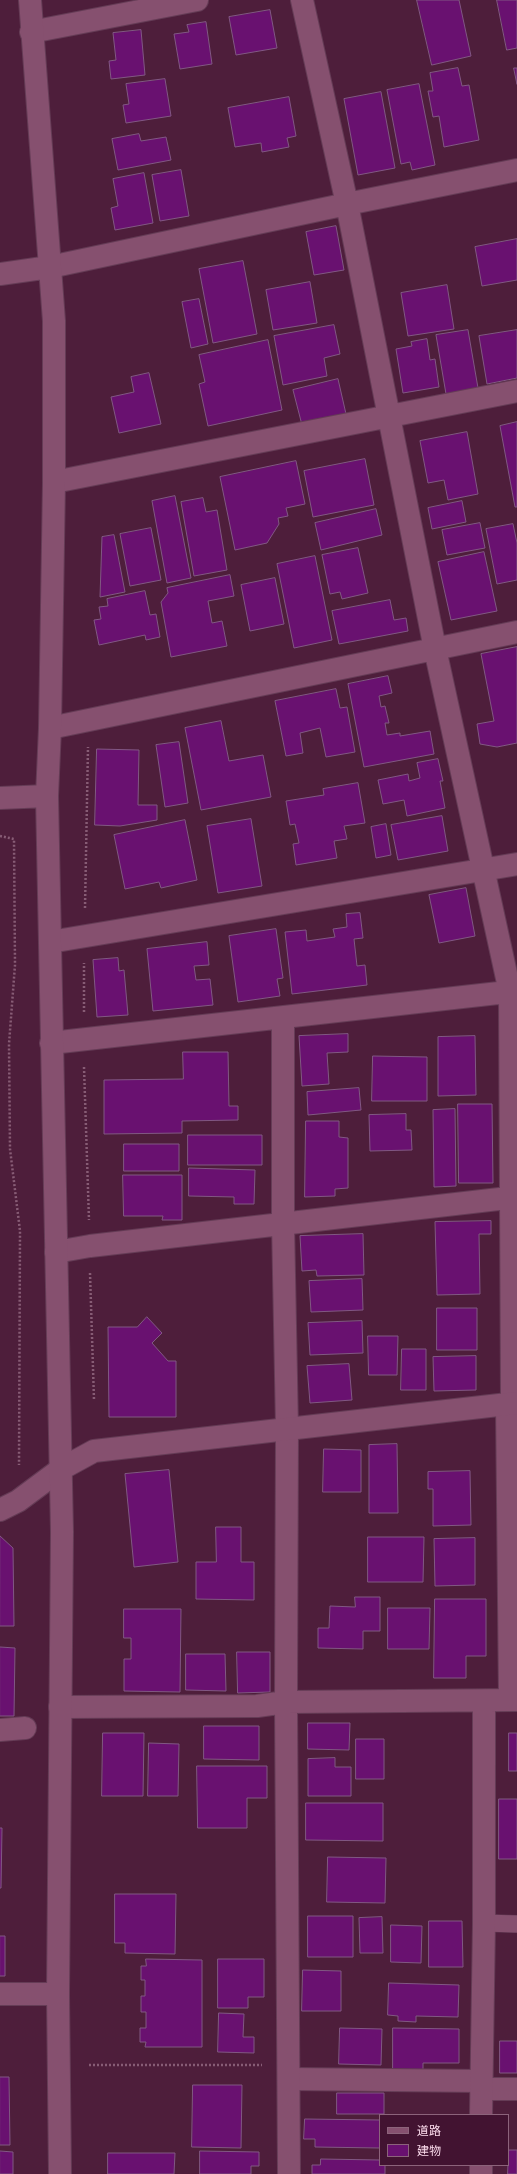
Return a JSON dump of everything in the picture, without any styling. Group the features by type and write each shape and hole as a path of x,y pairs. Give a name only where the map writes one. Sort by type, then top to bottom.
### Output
{"street":[{"path":"30,0 31,32 54,321 54,482 50,728 47,796 61,1469 58,1994 60,2174"},
{"path":"31,32 197,0"},
{"path":"60,1707 257,1706 286,1702 513,1700 513,991 484,870 435,649 347,204 302,0"},
{"path":"0,274 50,267 347,204 517,170"},
{"path":"54,482 517,391"},
{"path":"50,728 517,632"},
{"path":"0,798 47,796"},
{"path":"50,942 517,864"},
{"path":"51,1043 284,1018 513,991"},
{"path":"284,1018 284,1223 287,1428 286,1702 290,2079 289,2174"},
{"path":"56,1252 90,1246 284,1223 514,1198"},
{"path":"0,1510 18,1501 61,1469 94,1452 287,1428 512,1403"},
{"path":"481,2114 484,1923 484,1700"},
{"path":"0,1730 25,1728"},
{"path":"0,1994 58,1994"},
{"path":"290,2079 481,2085 517,2090"}],"lane":[{"path":"484,1923 517,1924"}],"path":[{"path":"88,746 84,936 84,1040 94,1400"},
{"path":"0,836 14,839 15,965 10,1059 10,1149 20,1231 19,1471"},
{"path":"89,2065 264,2064"}],"building":[{"path":"417,0 459,0 471,56 432,65"},
{"path":"497,0 517,0 517,48 507,50"},
{"path":"270,10 277,48 236,55 229,17"},
{"path":"206,22 212,64 180,69 174,34 189,32 187,25"},
{"path":"141,30 145,75 111,79 109,61 116,60 113,33"},
{"path":"458,68 462,86 469,85 479,140 444,147 439,116 433,117 428,91 433,91 430,73"},
{"path":"514,68 517,68 517,84"},
{"path":"165,79 171,116 126,123 123,105 129,104 126,84"},
{"path":"419,84 435,165 412,170 410,162 401,164 387,90"},
{"path":"381,92 395,168 358,175 344,99"},
{"path":"289,97 296,136 287,138 289,147 262,152 261,143 235,147 228,108"},
{"path":"139,134 141,141 166,137 171,160 118,170 112,139"},
{"path":"181,170 189,216 160,221 152,175"},
{"path":"144,173 153,223 115,230 111,208 118,206 113,179"},
{"path":"336,226 344,270 314,275 306,232"},
{"path":"517,239 517,280 482,286 475,247"},
{"path":"243,261 257,334 213,343 199,269"},
{"path":"310,282 317,323 273,330 266,290"},
{"path":"447,285 454,329 408,336 401,293"},
{"path":"199,299 208,344 191,348 182,302"},
{"path":"334,325 340,354 324,358 327,376 283,385 274,336"},
{"path":"468,330 478,388 446,394 436,335"},
{"path":"517,330 517,378 487,384 479,336"},
{"path":"427,339 430,360 435,359 439,387 403,393 396,349 412,346 411,342"},
{"path":"268,340 282,410 208,426 199,384 205,382 199,355"},
{"path":"149,373 161,424 119,433 111,397 134,392 131,377"},
{"path":"338,379 346,414 302,425 293,390"},
{"path":"517,422 517,507 515,507 500,426"},
{"path":"467,432 478,494 448,500 444,480 428,483 420,441"},
{"path":"365,459 374,505 313,517 304,471"},
{"path":"296,461 305,504 286,508 288,516 278,518 279,524 267,543 235,550 220,477"},
{"path":"175,496 191,578 167,583 152,501"},
{"path":"203,498 206,512 217,510 227,570 194,576 181,502"},
{"path":"462,501 466,522 432,529 428,508"},
{"path":"376,509 382,535 321,550 315,523"},
{"path":"480,523 485,548 447,555 442,530"},
{"path":"513,524 517,543 517,580 497,584 486,529"},
{"path":"151,528 161,580 130,586 120,534"},
{"path":"114,535 125,592 100,597 102,537"},
{"path":"358,548 368,593 342,599 340,592 330,594 322,555"},
{"path":"484,552 497,611 451,620 438,562"},
{"path":"315,556 332,640 294,648 277,564"},
{"path":"230,575 234,596 208,601 212,623 222,621 227,646 171,657 161,602 168,593 167,588"},
{"path":"275,578 284,624 250,631 241,585"},
{"path":"145,591 150,615 156,614 160,637 146,640 145,635 99,645 94,620 101,619 99,607 108,606 107,599"},
{"path":"390,600 394,620 406,618 408,631 339,644 332,611"},
{"path":"517,647 517,743 497,747 480,744 477,724 494,721 481,654"},
{"path":"388,676 392,693 379,696 381,707 385,706 389,723 385,723 387,735 400,733 400,736 430,731 434,754 364,767 348,684"},
{"path":"336,689 340,708 347,707 355,752 326,757 320,728 300,733 303,753 286,756 275,701"},
{"path":"221,721 229,761 263,755 271,797 201,810 185,728"},
{"path":"179,742 188,803 165,807 156,745"},
{"path":"97,749 139,750 138,805 157,805 157,820 120,826 95,825"},
{"path":"438,759 443,781 440,781 445,808 407,816 404,800 383,804 378,780 408,774 409,781 420,778 417,763"},
{"path":"358,783 365,823 344,826 347,839 334,841 337,858 296,865 293,844 299,843 295,824 290,825 286,801 324,795 323,789"},
{"path":"442,816 448,851 398,860 391,825"},
{"path":"251,819 262,886 218,893 207,826"},
{"path":"185,820 197,880 161,888 159,882 125,889 114,835"},
{"path":"386,824 391,855 376,858 371,827"},
{"path":"466,888 475,936 439,943 429,895"},
{"path":"360,913 363,938 354,939 357,966 365,965 367,985 292,994 285,932 306,930 307,941 335,937 333,929 347,927 346,914"},
{"path":"276,929 283,978 277,979 280,996 238,1002 229,936"},
{"path":"207,942 209,965 194,966 196,980 210,979 213,1005 153,1011 147,949"},
{"path":"118,958 119,971 124,970 128,1015 97,1017 93,960"},
{"path":"348,1034 348,1052 327,1053 329,1084 302,1086 299,1036"},
{"path":"475,1036 476,1095 438,1096 438,1037"},
{"path":"183,1052 228,1052 229,1106 238,1106 238,1120 182,1121 182,1133 104,1134 104,1080 183,1079"},
{"path":"373,1056 427,1057 427,1101 372,1101"},
{"path":"359,1088 361,1110 308,1115 307,1092"},
{"path":"458,1104 492,1104 493,1183 459,1183"},
{"path":"455,1109 456,1186 434,1187 433,1110"},
{"path":"406,1114 406,1130 411,1130 412,1150 370,1151 369,1115"},
{"path":"306,1121 339,1121 339,1137 348,1138 348,1188 335,1189 335,1196 305,1197"},
{"path":"188,1135 262,1135 262,1165 188,1165"},
{"path":"124,1144 179,1144 179,1171 124,1171"},
{"path":"189,1168 255,1170 254,1204 234,1204 234,1197 189,1196"},
{"path":"123,1175 182,1175 182,1220 162,1220 163,1216 124,1216"},
{"path":"491,1221 491,1234 479,1234 480,1294 437,1295 435,1222"},
{"path":"363,1234 364,1275 317,1276 316,1270 302,1271 300,1236"},
{"path":"362,1279 363,1310 311,1312 309,1281"},
{"path":"437,1308 477,1308 477,1350 437,1350"},
{"path":"147,1317 162,1333 152,1343 168,1361 176,1361 176,1417 109,1417 108,1327 137,1327"},
{"path":"362,1321 363,1353 310,1355 308,1323"},
{"path":"368,1336 398,1336 397,1375 369,1375"},
{"path":"402,1349 426,1349 426,1390 401,1390"},
{"path":"476,1356 476,1390 434,1391 433,1357"},
{"path":"349,1364 352,1400 310,1403 307,1366"},
{"path":"397,1444 398,1513 369,1513 369,1445"},
{"path":"324,1449 361,1450 361,1492 323,1492"},
{"path":"169,1470 178,1562 134,1567 125,1474"},
{"path":"470,1471 471,1525 433,1526 433,1489 428,1489 428,1472"},
{"path":"216,1527 241,1527 241,1562 254,1562 254,1600 196,1599 196,1562 216,1562"},
{"path":"0,1536 13,1548 14,1626 0,1626"},
{"path":"368,1537 424,1537 423,1582 368,1582"},
{"path":"475,1538 475,1585 435,1586 434,1539"},
{"path":"355,1597 380,1597 380,1631 363,1631 363,1649 318,1648 318,1628 329,1628 330,1606 355,1607"},
{"path":"435,1599 486,1599 486,1656 466,1656 466,1678 434,1678"},
{"path":"388,1608 430,1608 429,1649 388,1649"},
{"path":"124,1609 181,1609 180,1692 124,1691 124,1659 131,1659 131,1638 124,1638"},
{"path":"0,1647 15,1648 14,1716 0,1716"},
{"path":"237,1652 270,1652 270,1692 238,1693"},
{"path":"186,1654 225,1654 226,1691 186,1690"},
{"path":"308,1723 350,1723 349,1750 308,1749"},
{"path":"204,1726 259,1726 259,1760 204,1759"},
{"path":"103,1733 144,1733 143,1796 102,1796"},
{"path":"509,1733 517,1733 517,1771 509,1771"},
{"path":"356,1739 384,1739 384,1779 356,1779"},
{"path":"149,1743 179,1744 178,1796 148,1796"},
{"path":"335,1758 335,1767 351,1767 351,1796 308,1796 308,1759"},
{"path":"197,1766 267,1766 267,1798 247,1798 247,1828 198,1828"},
{"path":"499,1799 517,1799 517,1859 499,1859"},
{"path":"306,1803 383,1803 383,1841 306,1840"},
{"path":"0,1828 2,1828 1,1888 0,1888"},
{"path":"328,1857 386,1858 385,1903 327,1902"},
{"path":"115,1894 176,1894 175,1954 125,1953 125,1943 115,1943"},
{"path":"308,1916 353,1916 353,1957 308,1957"},
{"path":"382,1917 383,1953 360,1953 359,1918"},
{"path":"429,1921 462,1921 463,1967 429,1967"},
{"path":"391,1925 422,1926 421,1963 391,1962"},
{"path":"0,1936 5,1936 5,1976 0,1976"},
{"path":"146,1959 202,1960 202,2047 145,2047 146,2042 140,2042 140,2028 146,2028 146,2012 141,2012 141,1996 145,1996 145,1980 141,1980 141,1966 146,1966"},
{"path":"218,1959 264,1959 264,1997 248,1997 248,2008 218,2008"},
{"path":"303,1970 341,1971 341,2011 302,2011"},
{"path":"389,1983 459,1985 458,2017 416,2016 416,2022 398,2021 398,2016 388,2015"},
{"path":"219,2013 244,2014 243,2037 254,2037 254,2053 218,2052"},
{"path":"340,2028 382,2029 381,2065 339,2064"},
{"path":"393,2028 459,2029 459,2063 423,2063 423,2070 393,2070"},
{"path":"500,2041 517,2041 517,2073 500,2073"},
{"path":"0,2077 9,2077 10,2145 0,2145"},
{"path":"193,2085 242,2085 241,2148 192,2147"},
{"path":"337,2093 384,2093 384,2114 337,2114"},
{"path":"305,2119 379,2120 379,2148 315,2147 315,2139 304,2139"},
{"path":"509,2150 517,2150 517,2174 508,2174"},
{"path":"0,2151 13,2152 13,2174 0,2174"},
{"path":"200,2151 259,2152 259,2166 251,2166 251,2174 200,2174"},
{"path":"108,2153 175,2153 174,2174 108,2174"},
{"path":"321,2159 379,2160 379,2166 385,2166 385,2174 312,2174 312,2165 320,2165"}]}
